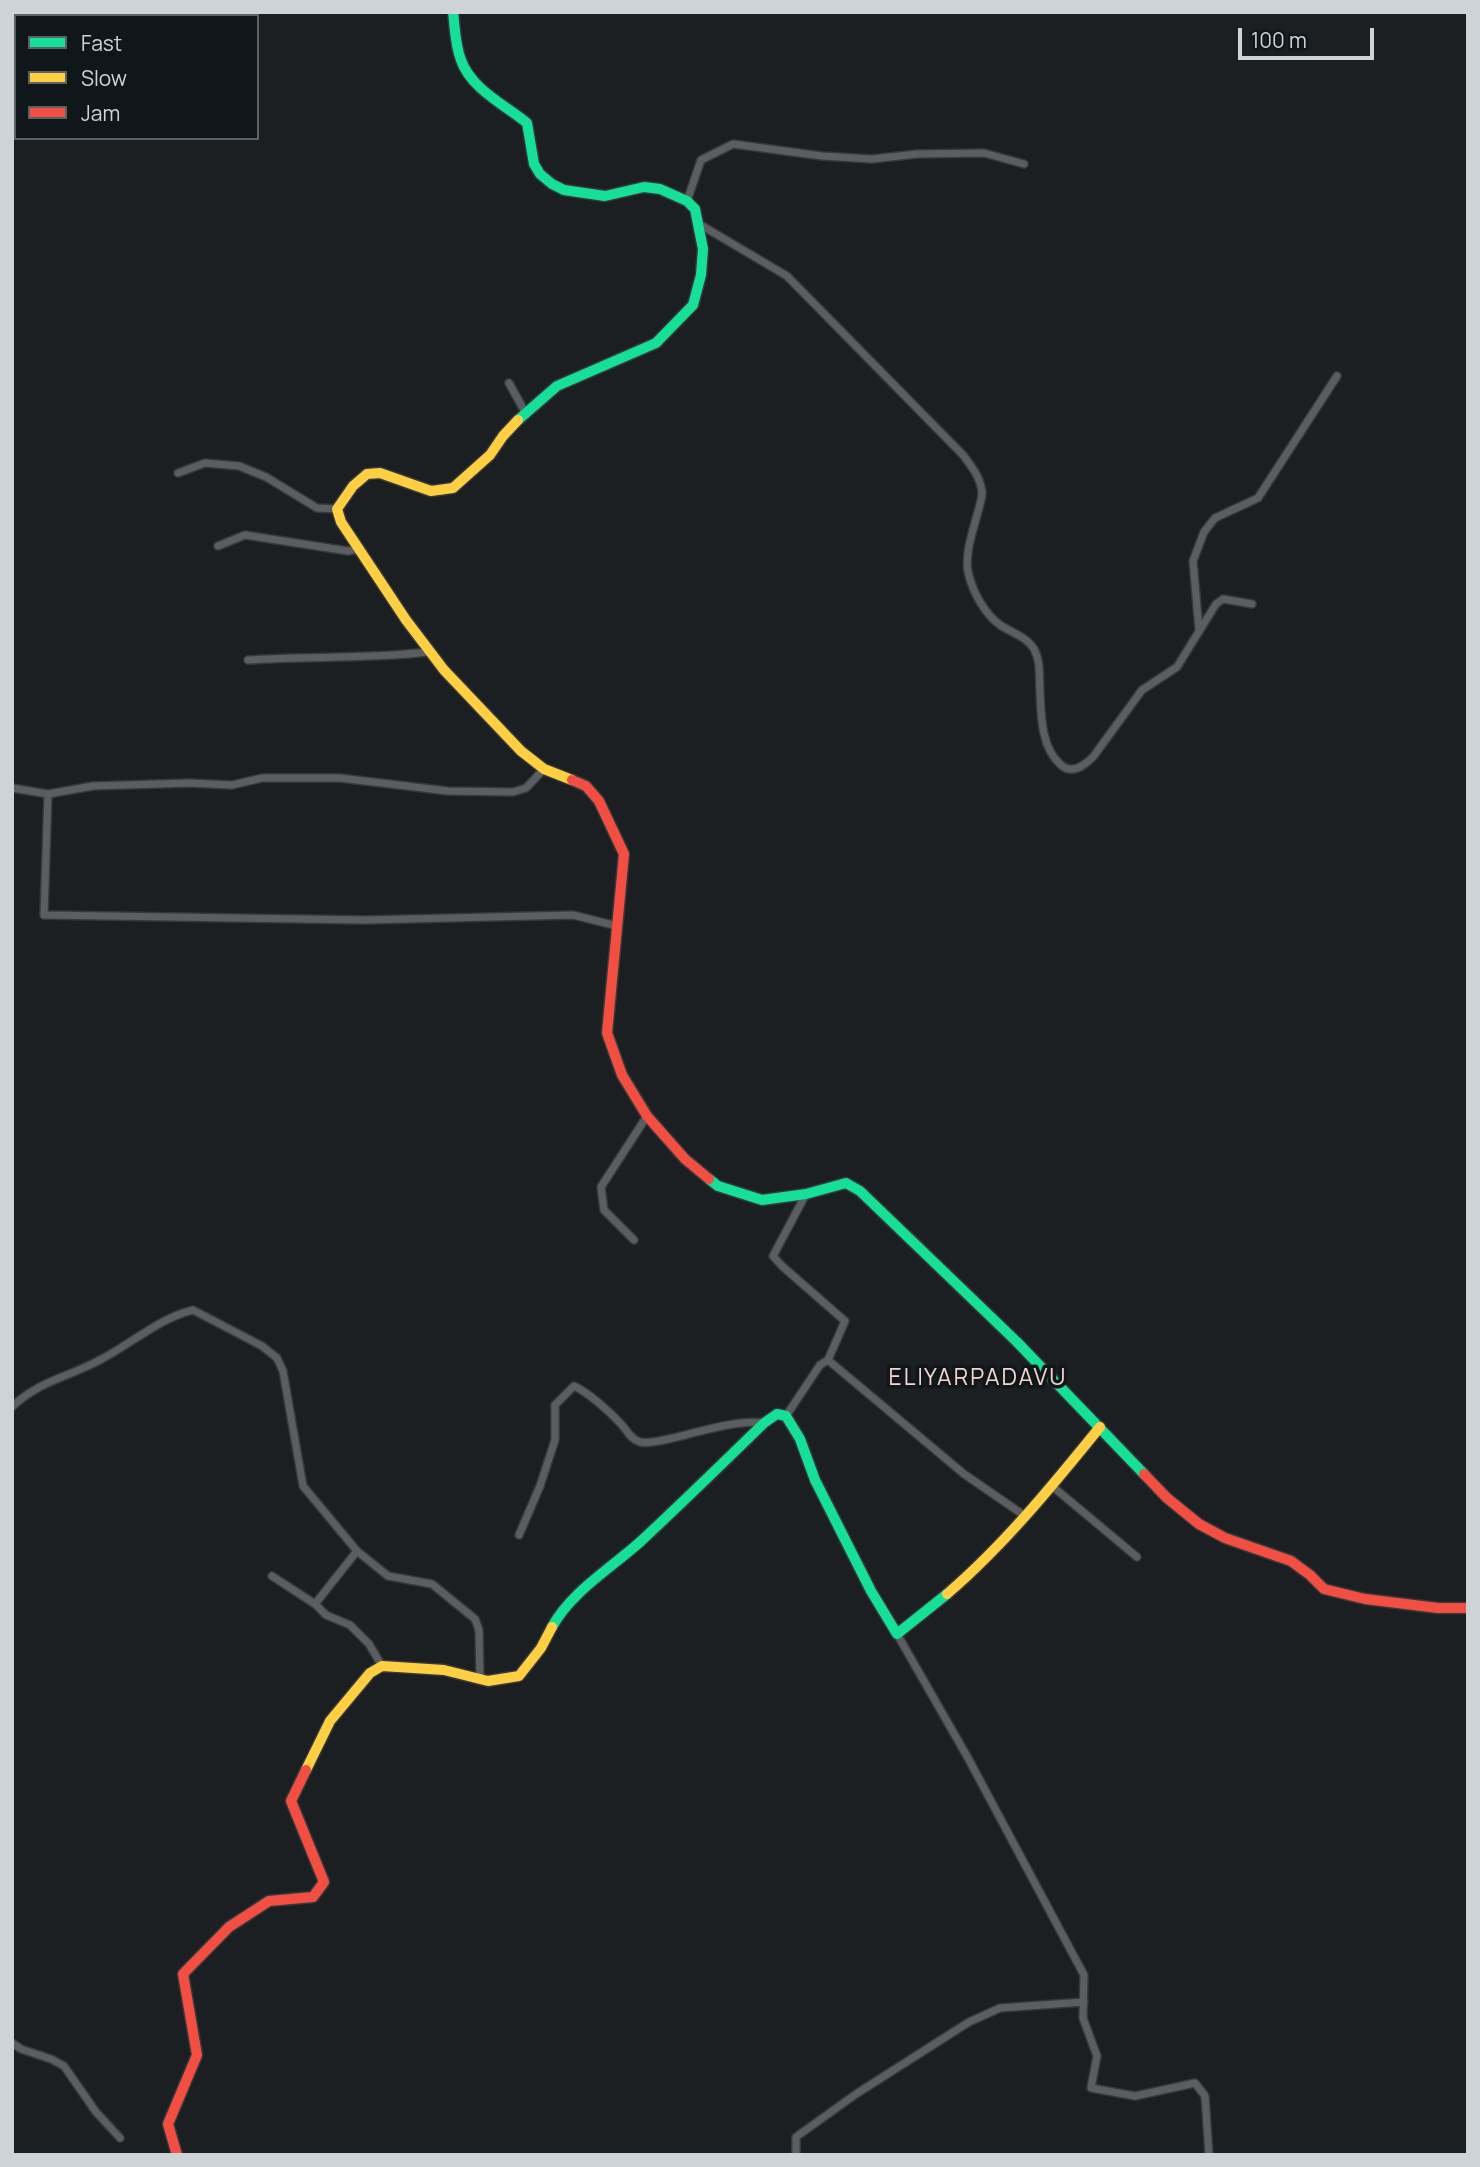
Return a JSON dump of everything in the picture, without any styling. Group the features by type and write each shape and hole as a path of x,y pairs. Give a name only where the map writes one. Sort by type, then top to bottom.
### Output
{"main road":[{"path":"453,12 461,62 485,93 527,123 534,164 540,174 564,190 588,195 605,196 644,187 660,189 687,201 695,209 699,224 703,249 701,275 693,305 656,343 557,386 525,412 489,455 453,488 431,491 380,473 367,474 353,486 337,509 341,522 428,652 521,751 544,769 586,786 599,800 624,854 607,1033 622,1075 647,1116 685,1159 718,1186 762,1200 806,1194 846,1183 860,1191 1017,1342 1167,1498 1199,1524 1225,1538 1291,1561 1324,1589 1365,1599 1438,1608 1468,1608"},
{"path":"177,2155 168,2124 197,2055 183,1974 229,1927 269,1901 313,1896 324,1882 291,1801 330,1721 370,1673 382,1666 444,1670 480,1680 519,1676 541,1648 556,1620 579,1594 640,1542 764,1423 777,1414 786,1416 800,1439 815,1480 871,1591 897,1634 934,1607 1025,1516 1100,1427"}],"street":[{"path":"687,201 701,159 733,144 822,156 872,159 917,154 984,153 1024,164"},
{"path":"699,224 787,276 963,455 976,472 982,494 968,553 968,574 983,607 999,624 1028,641 1035,651 1040,669 1045,741 1053,758 1065,768 1076,769 1085,765 1142,690 1177,667 1216,604 1223,599 1252,604"},
{"path":"1199,629 1193,561 1204,532 1215,518 1258,498 1337,376"},
{"path":"509,383 525,412"},
{"path":"177,473 205,463 239,466 265,477 317,508 337,509"},
{"path":"218,546 245,535 348,551 360,549"},
{"path":"248,660 376,657 428,652"},
{"path":"12,788 48,794 93,786 189,783 232,785 262,778 340,778 448,791 513,792 526,788 544,769"},
{"path":"48,794 44,915 366,920 573,915 617,926"},
{"path":"634,1240 604,1210 601,1187 647,1116"},
{"path":"786,1416 820,1365 828,1360 845,1321 773,1256 806,1194"},
{"path":"12,1407 44,1383 97,1362 174,1315 193,1310 262,1346 277,1358 284,1371 303,1486 357,1551 388,1576 432,1584 475,1619 479,1630 480,1680"},
{"path":"828,1360 964,1474 1025,1516"},
{"path":"519,1535 540,1486 555,1440 555,1405 574,1386 583,1390 638,1441 649,1443 713,1429 764,1423"},
{"path":"1052,1486 1137,1557"},
{"path":"315,1604 357,1551"},
{"path":"272,1576 315,1604 326,1615 350,1625 369,1644 382,1666"},
{"path":"897,1634 968,1758 1084,1975 1083,2018 1097,2056 1091,2088 1135,2096 1195,2083 1205,2095 1209,2155"},
{"path":"796,2155 796,2137 856,2094 969,2022 1000,2008 1084,2001"},
{"path":"12,2043 64,2066 96,2112 120,2138"}],"traffic: fast":[{"path":"453,12 458,48 466,70 480,88 527,123 534,164 540,174 564,190 605,196 644,187 660,189 687,201 695,209 703,249 701,275 693,305 656,343 557,386 518,420"},
{"path":"709,1179 718,1186 762,1200 806,1194 846,1183 860,1191 1017,1342 1144,1474"},
{"path":"552,1627 560,1614 592,1581 640,1542 764,1423 777,1414 786,1416 800,1439 815,1480 871,1591 897,1634 947,1594"}],"traffic: slow":[{"path":"518,420 490,455 453,488 431,491 380,473 367,474 353,486 337,509 341,522 406,620 444,670 521,751 544,769 572,780"},
{"path":"947,1594 1008,1535 1100,1427"},
{"path":"306,1770 330,1721 370,1673 382,1666 444,1670 488,1681 519,1676 541,1648 552,1627"}],"traffic: jam":[{"path":"572,780 586,786 599,801 624,854 607,1033 622,1075 647,1116 685,1159 709,1179"},
{"path":"1144,1474 1167,1498 1199,1524 1225,1538 1291,1561 1324,1589 1365,1599 1438,1608 1468,1608"},
{"path":"177,2155 168,2124 197,2055 183,1974 229,1927 269,1901 313,1897 324,1882 291,1801 306,1770"}],"district":[{"name":"ELIYARPADAVU","path":"978,1379"}]}
